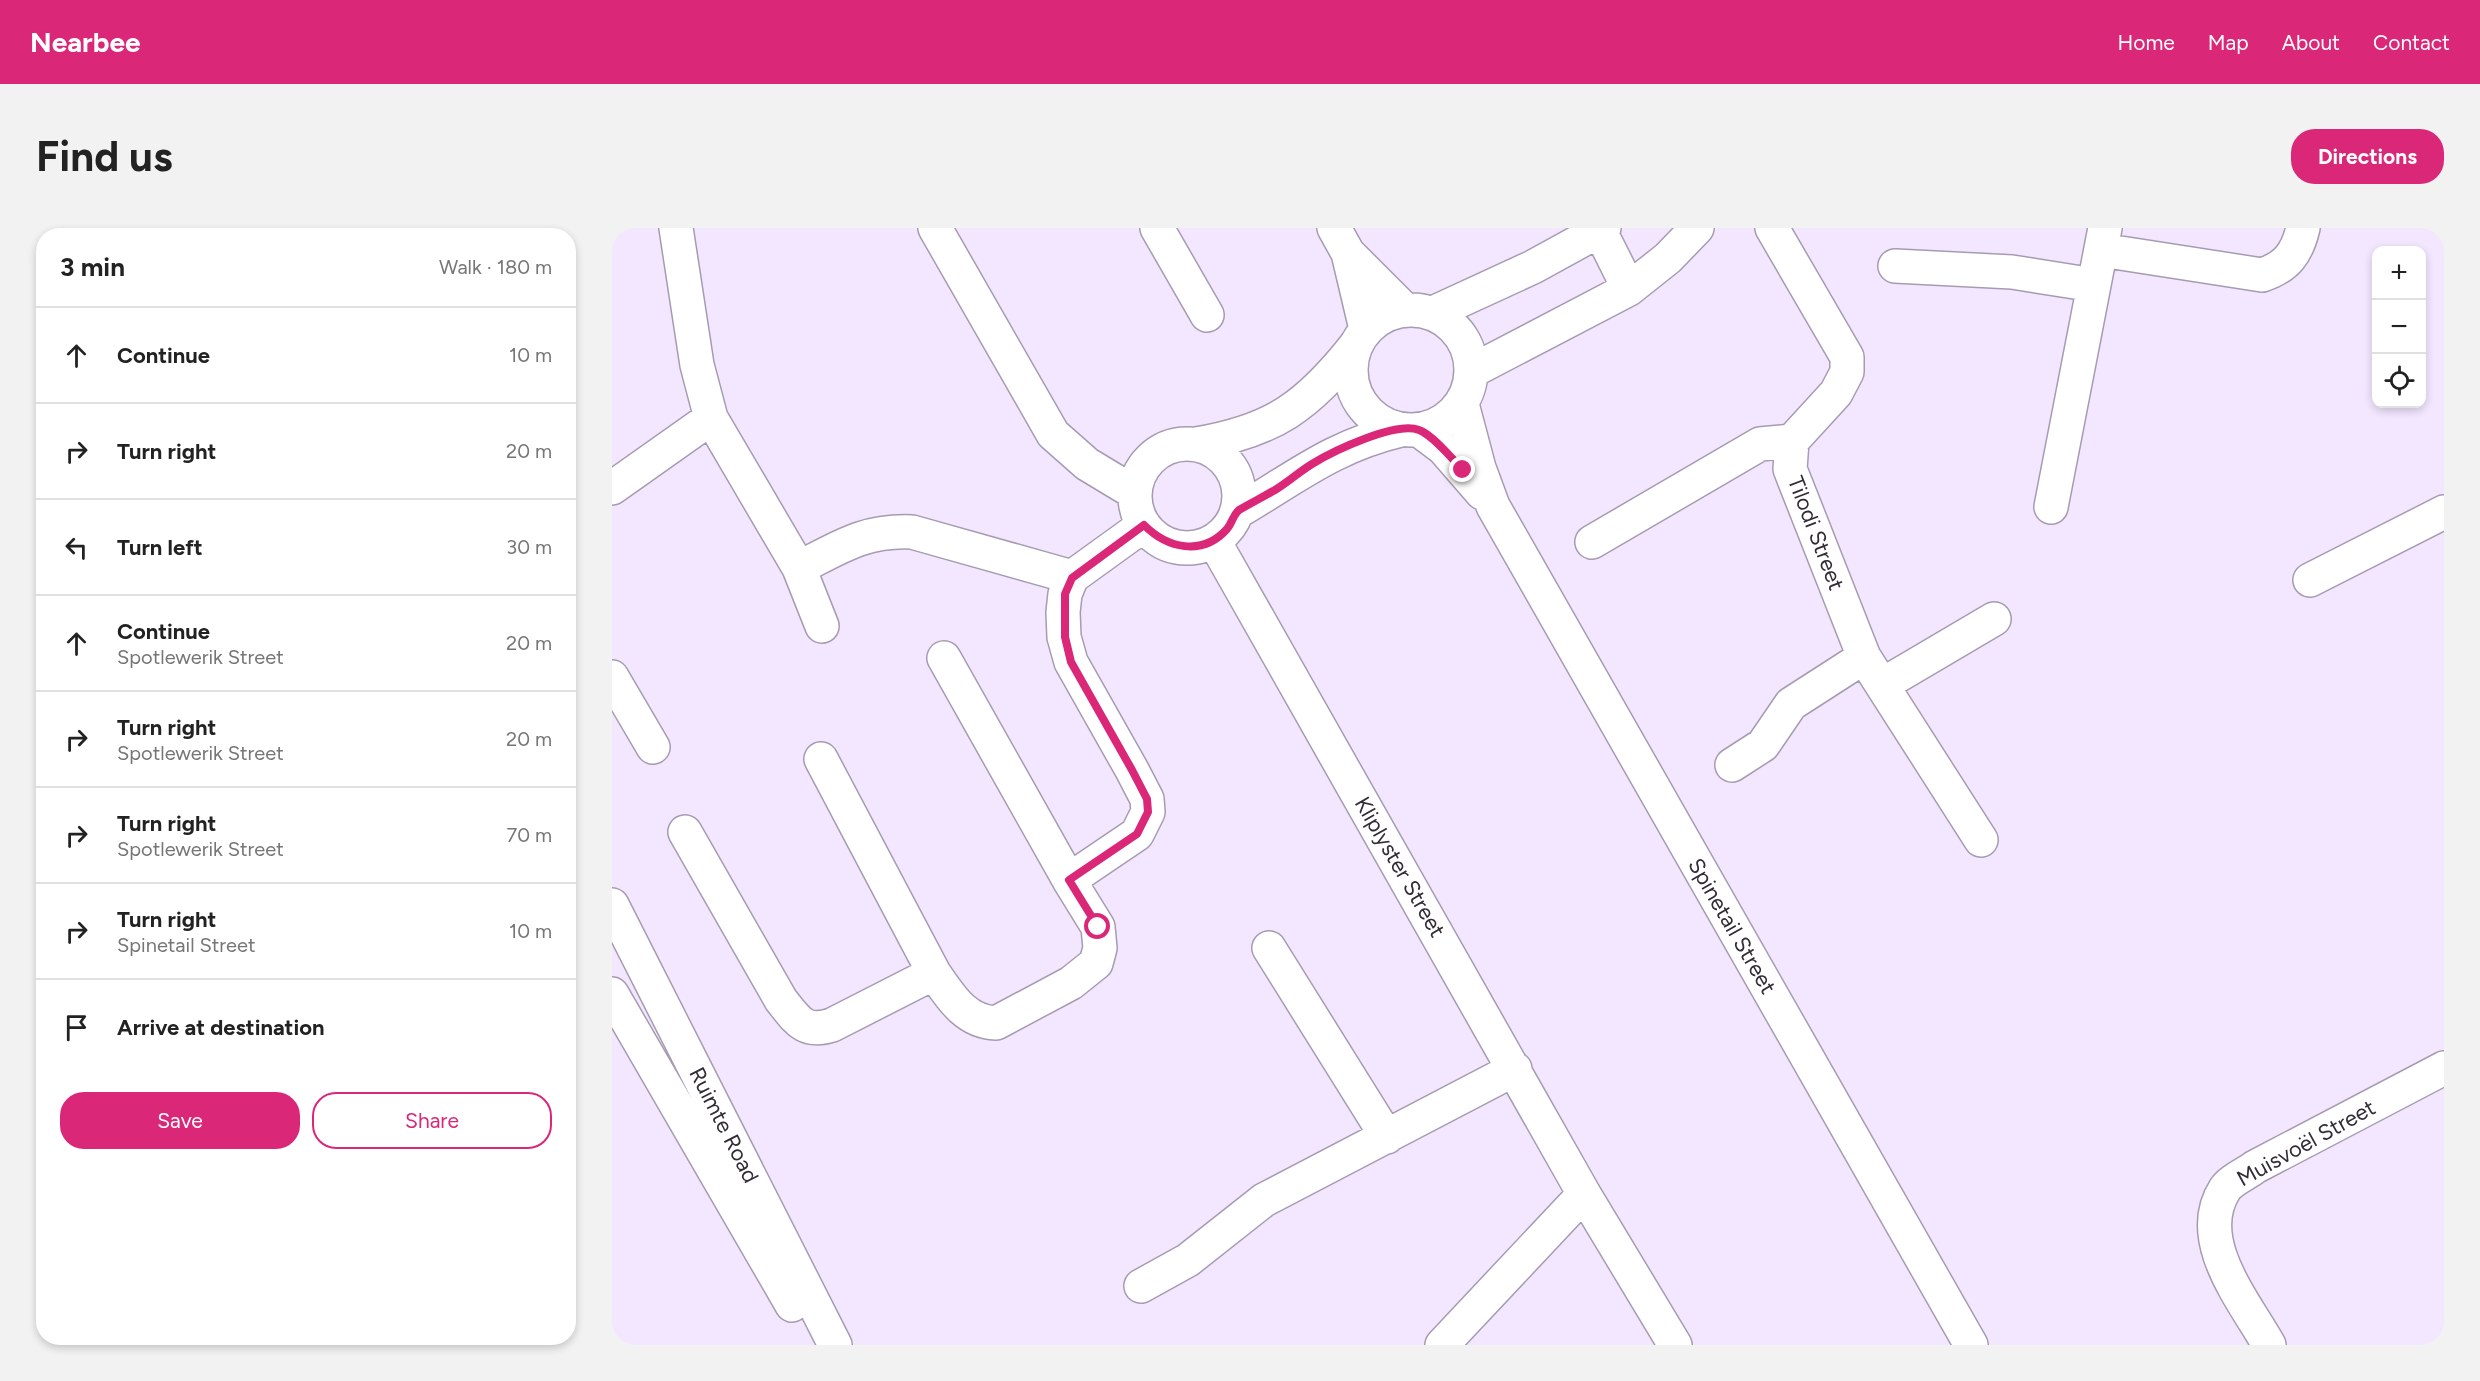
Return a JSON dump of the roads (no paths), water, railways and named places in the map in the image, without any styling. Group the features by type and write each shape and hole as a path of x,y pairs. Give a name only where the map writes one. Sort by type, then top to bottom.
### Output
{"street":[{"path":"676,228 697,365 711,418 799,568 822,626"},
{"path":"935,228 1053,434 1087,464 1135,493"},
{"path":"1157,228 1207,315"},
{"path":"1472,371 1629,289 1668,258 1697,228"},
{"path":"1592,542 1760,444 1792,441 1836,393 1847,372 1846,357 1772,228"},
{"path":"2051,507 2103,239 2262,274 2276,271 2293,255 2303,228"},
{"path":"1196,444 1213,450 1227,461 1236,476 1239,494 1237,512 1228,528 1214,541 1196,547 1176,547 1158,539 1144,525 1137,510 1135,493 1141,472 1154,455 1174,445 1196,444 1247,434 1292,410 1327,382 1377,320 1419,311 1533,267 1602,229 1629,289"},
{"path":"1237,512 1321,459 1364,440 1437,425 1451,416 1462,404 1469,388 1472,371 1470,353 1462,336 1450,322 1419,311 1341,241"},
{"path":"1341,241 1361,337 1352,363 1352,381 1358,399 1369,413 1384,424 1410,430"},
{"path":"1895,266 2012,272 2094,285"},
{"name":"Spinetail Street","path":"1462,404 1479,468 1493,506 1971,1345"},
{"path":"612,488 711,418"},
{"name":"Spinetail Street","path":"1410,430 1443,448 1493,506"},
{"name":"Tilodi Street","path":"1792,441 1790,469 1864,657 1980,840"},
{"path":"2310,580 2444,512"},
{"path":"1069,880 1137,834 1148,812 1147,799 1136,777 1071,662 1065,637 1063,612 1065,594 1072,578 1144,525"},
{"path":"799,568 872,533 894,531 912,532 1072,578"},
{"name":"Kliplyster Street","path":"1214,541 1584,1194 1675,1345"},
{"path":"1882,685 1994,620"},
{"path":"1732,765 1763,745 1791,704 1864,657"},
{"path":"821,759 934,973 954,1002 968,1014 982,1023 996,1023 1088,972 1100,953 1101,939 1098,927 1069,880 944,658"},
{"path":"612,676 653,747"},
{"path":"685,832 781,1000 806,1027 820,1029 832,1025 934,973"},
{"name":"Ruimte Road","path":"612,905 835,1345"},
{"path":"1269,948 1387,1137"},
{"name":"Ruimte Road","path":"612,994 816,1345"},
{"name":"Muisvoël Street","path":"2269,1345 2235,1288 2223,1263 2215,1234 2216,1209 2226,1187 2255,1167 2444,1068"},
{"path":"1141,1287 1188,1260 1264,1200 1515,1070"},
{"path":"1442,1345 1584,1194"}]}
